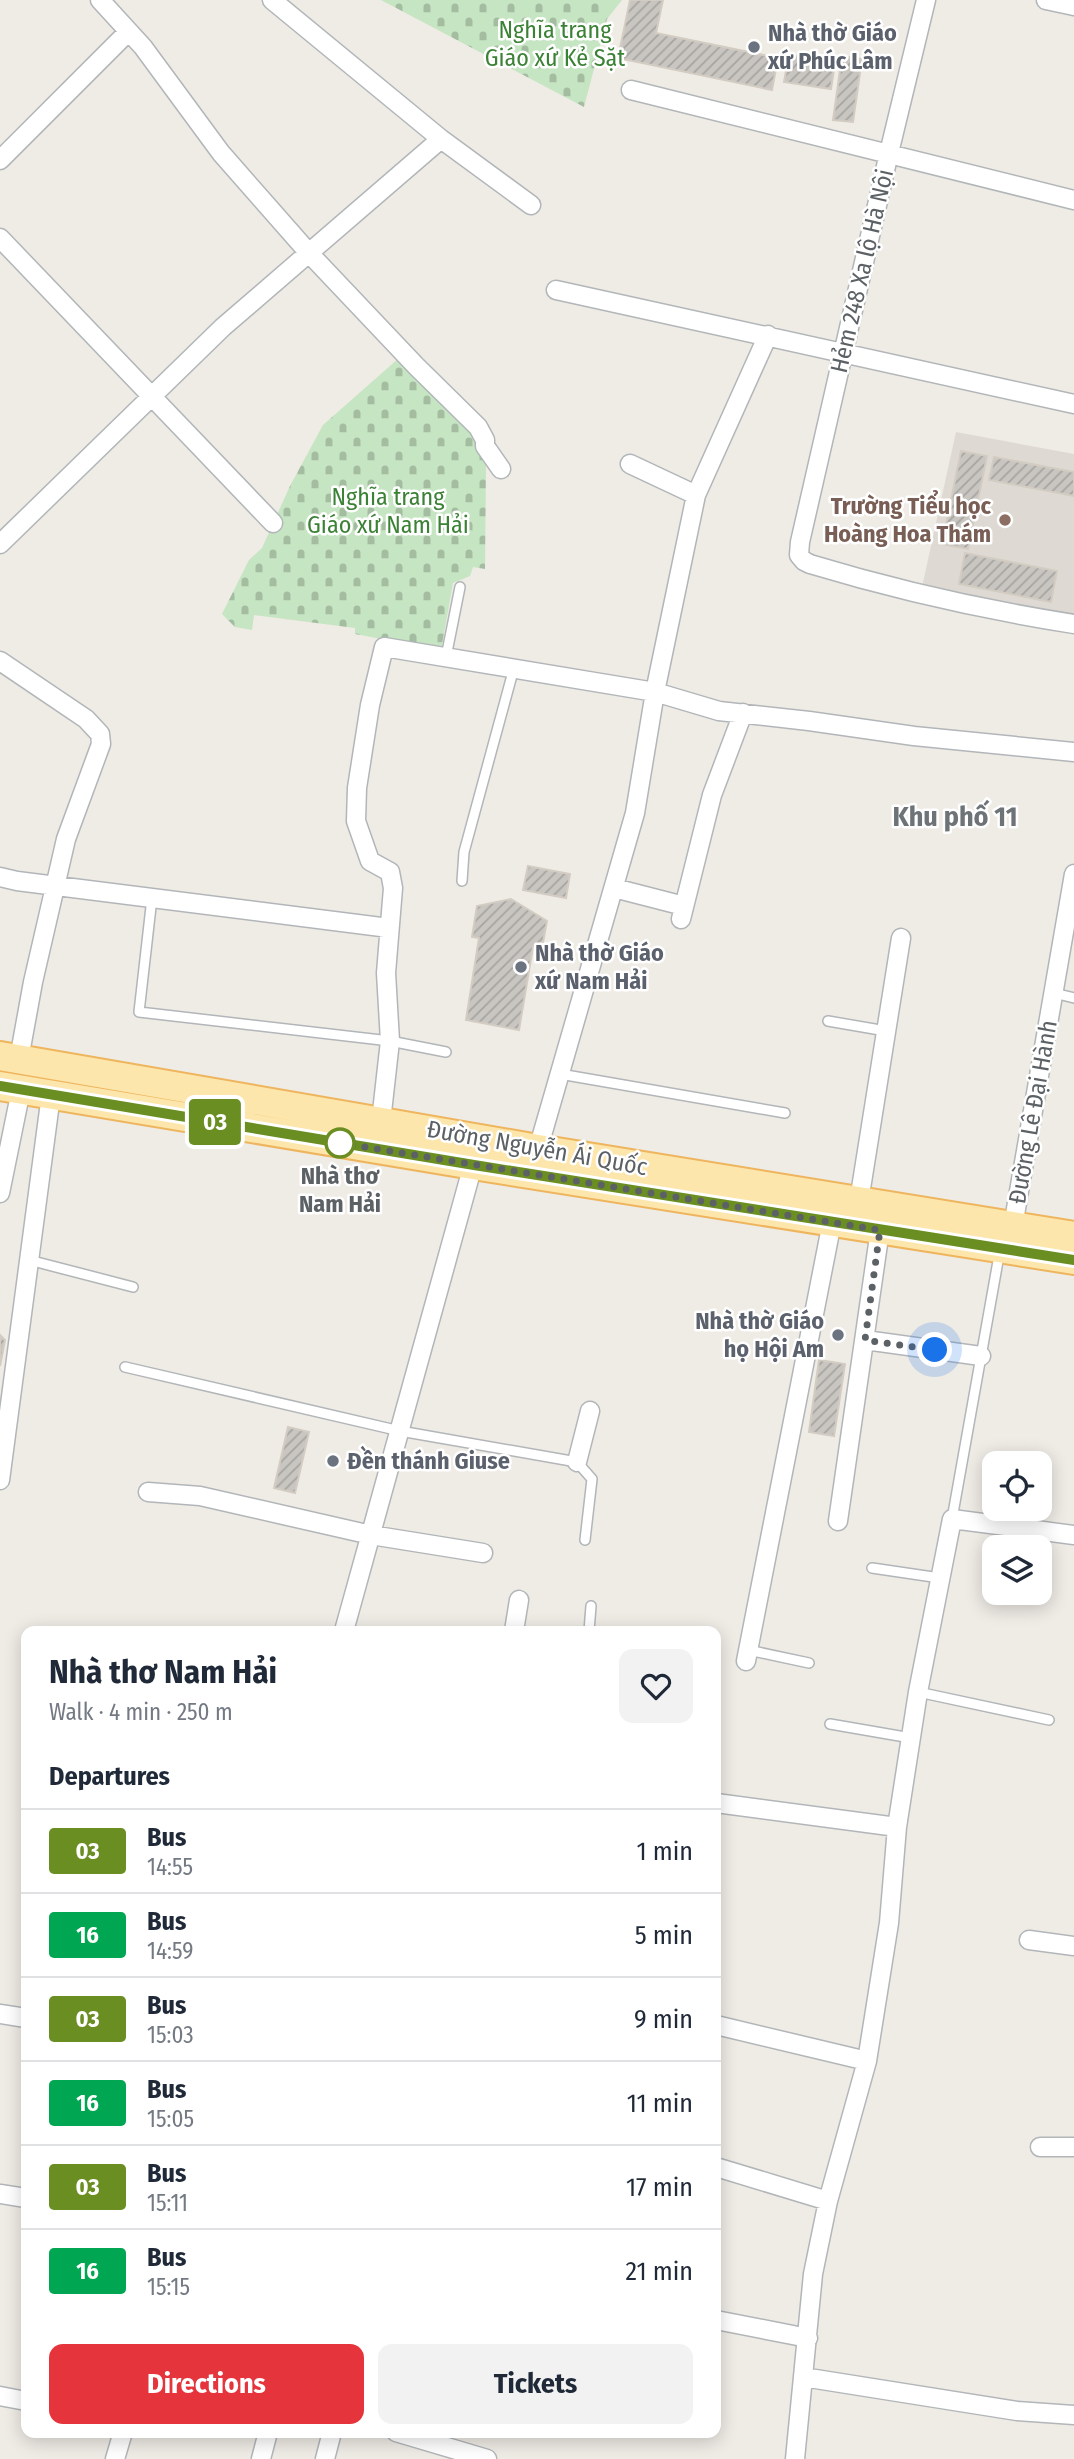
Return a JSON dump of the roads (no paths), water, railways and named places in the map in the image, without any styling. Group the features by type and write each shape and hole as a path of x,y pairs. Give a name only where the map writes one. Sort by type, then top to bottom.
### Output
{"main road":[{"name":"Đường Nguyễn Ái Quốc","path":"9,1057 538,1149 859,1201 1007,1237 1074,1260"},
{"path":"51,1096 55,1065"},
{"name":"Đường Nguyễn Ái Quốc","path":"11,1088 880,1230 1007,1237 1074,1236"}],"street":[{"path":"100,0 143,47 220,153 308,252 478,427 485,446 501,469"},
{"path":"272,0 441,139 531,205"},
{"name":"Hẻm 248 Xa lộ Hà Nội","path":"926,0 842,355 799,555 804,561 837,572 1002,613 1074,624"},
{"path":"1046,0 1074,5"},
{"path":"0,160 128,33"},
{"path":"631,90 1074,200"},
{"path":"0,544 223,327 441,139"},
{"path":"0,238 273,523"},
{"path":"556,290 1074,404"},
{"path":"538,1149 635,813 655,691 696,495 768,335"},
{"path":"630,464 696,495"},
{"path":"381,1121 390,1041 386,973 393,888 390,872 370,861 356,821 357,788 370,705 384,647 655,691 719,710 914,737 1074,752"},
{"path":"0,661 86,719 100,734 101,744 66,839 33,982 9,1057"},
{"path":"614,888 682,913 712,795 743,713"},
{"name":"Đường Lê Đại Hành","path":"1007,1237 1074,874"},
{"path":"0,877 389,928"},
{"path":"859,1201 901,938"},
{"path":"0,1193 11,1088"},
{"path":"0,1480 51,1096"},
{"path":"345,1626 474,1165"},
{"path":"747,1656 832,1222"},
{"path":"838,1521 880,1230"},
{"path":"865,1340 981,1356"},
{"path":"578,1462 590,1411"},
{"path":"148,1492 200,1496 371,1535 483,1553"},
{"path":"794,2459 813,2274 828,2201 867,2061 889,1923 897,1826 918,1692 952,1519 1074,1533"},
{"path":"515,1626 519,1600"},
{"path":"721,1804 897,1826"},
{"path":"1029,1940 1074,1945"},
{"path":"0,2014 21,2017"},
{"path":"721,2026 867,2061"},
{"path":"1040,2147 1074,2147"},
{"path":"721,2169 828,2201"},
{"path":"0,2194 21,2197"},
{"path":"721,2321 808,2337"},
{"path":"803,2377 1017,2411 1074,2415"},
{"path":"0,2396 21,2400"},
{"path":"115,2459 121,2438"},
{"path":"261,2459 266,2438"},
{"path":"326,2459 331,2438"},
{"path":"416,2438 487,2459"}],"lane":[{"path":"446,657 460,587"},
{"path":"462,881 464,852 514,668"},
{"path":"152,898 139,1012 390,1041 446,1052"},
{"path":"1054,993 1074,998"},
{"path":"828,1021 887,1031"},
{"path":"560,1073 785,1113"},
{"path":"952,1519 981,1356 1007,1237"},
{"path":"29,1260 133,1287"},
{"path":"125,1367 400,1431 578,1462 592,1479 585,1540"},
{"path":"872,1568 940,1578"},
{"path":"589,1626 591,1606"},
{"path":"747,1656 809,1663"},
{"path":"918,1692 1049,1720"},
{"path":"830,1724 911,1738"}],"place":[{"name":"Nhà thờ Giáo xứ Phúc Lâm","path":"754,47"},
{"name":"Trường Tiểu học Hoàng Hoa Thám","path":"1005,520"},
{"name":"Nhà thờ Giáo xứ Nam Hải","path":"521,967"},
{"name":"Nhà thơ Nam Hải","path":"340,1143"},
{"name":"Nhà thờ Giáo họ Hội Am","path":"838,1335"},
{"name":"Đền thánh Giuse","path":"333,1461"}],"district":[{"name":"Khu phố 11","path":"955,816"}],"park label":[{"name":"Nghĩa trang Giáo xứ Kẻ Sặt","path":"555,44"},
{"name":"Nghĩa trang Giáo xứ Nam Hải","path":"388,511"}]}
